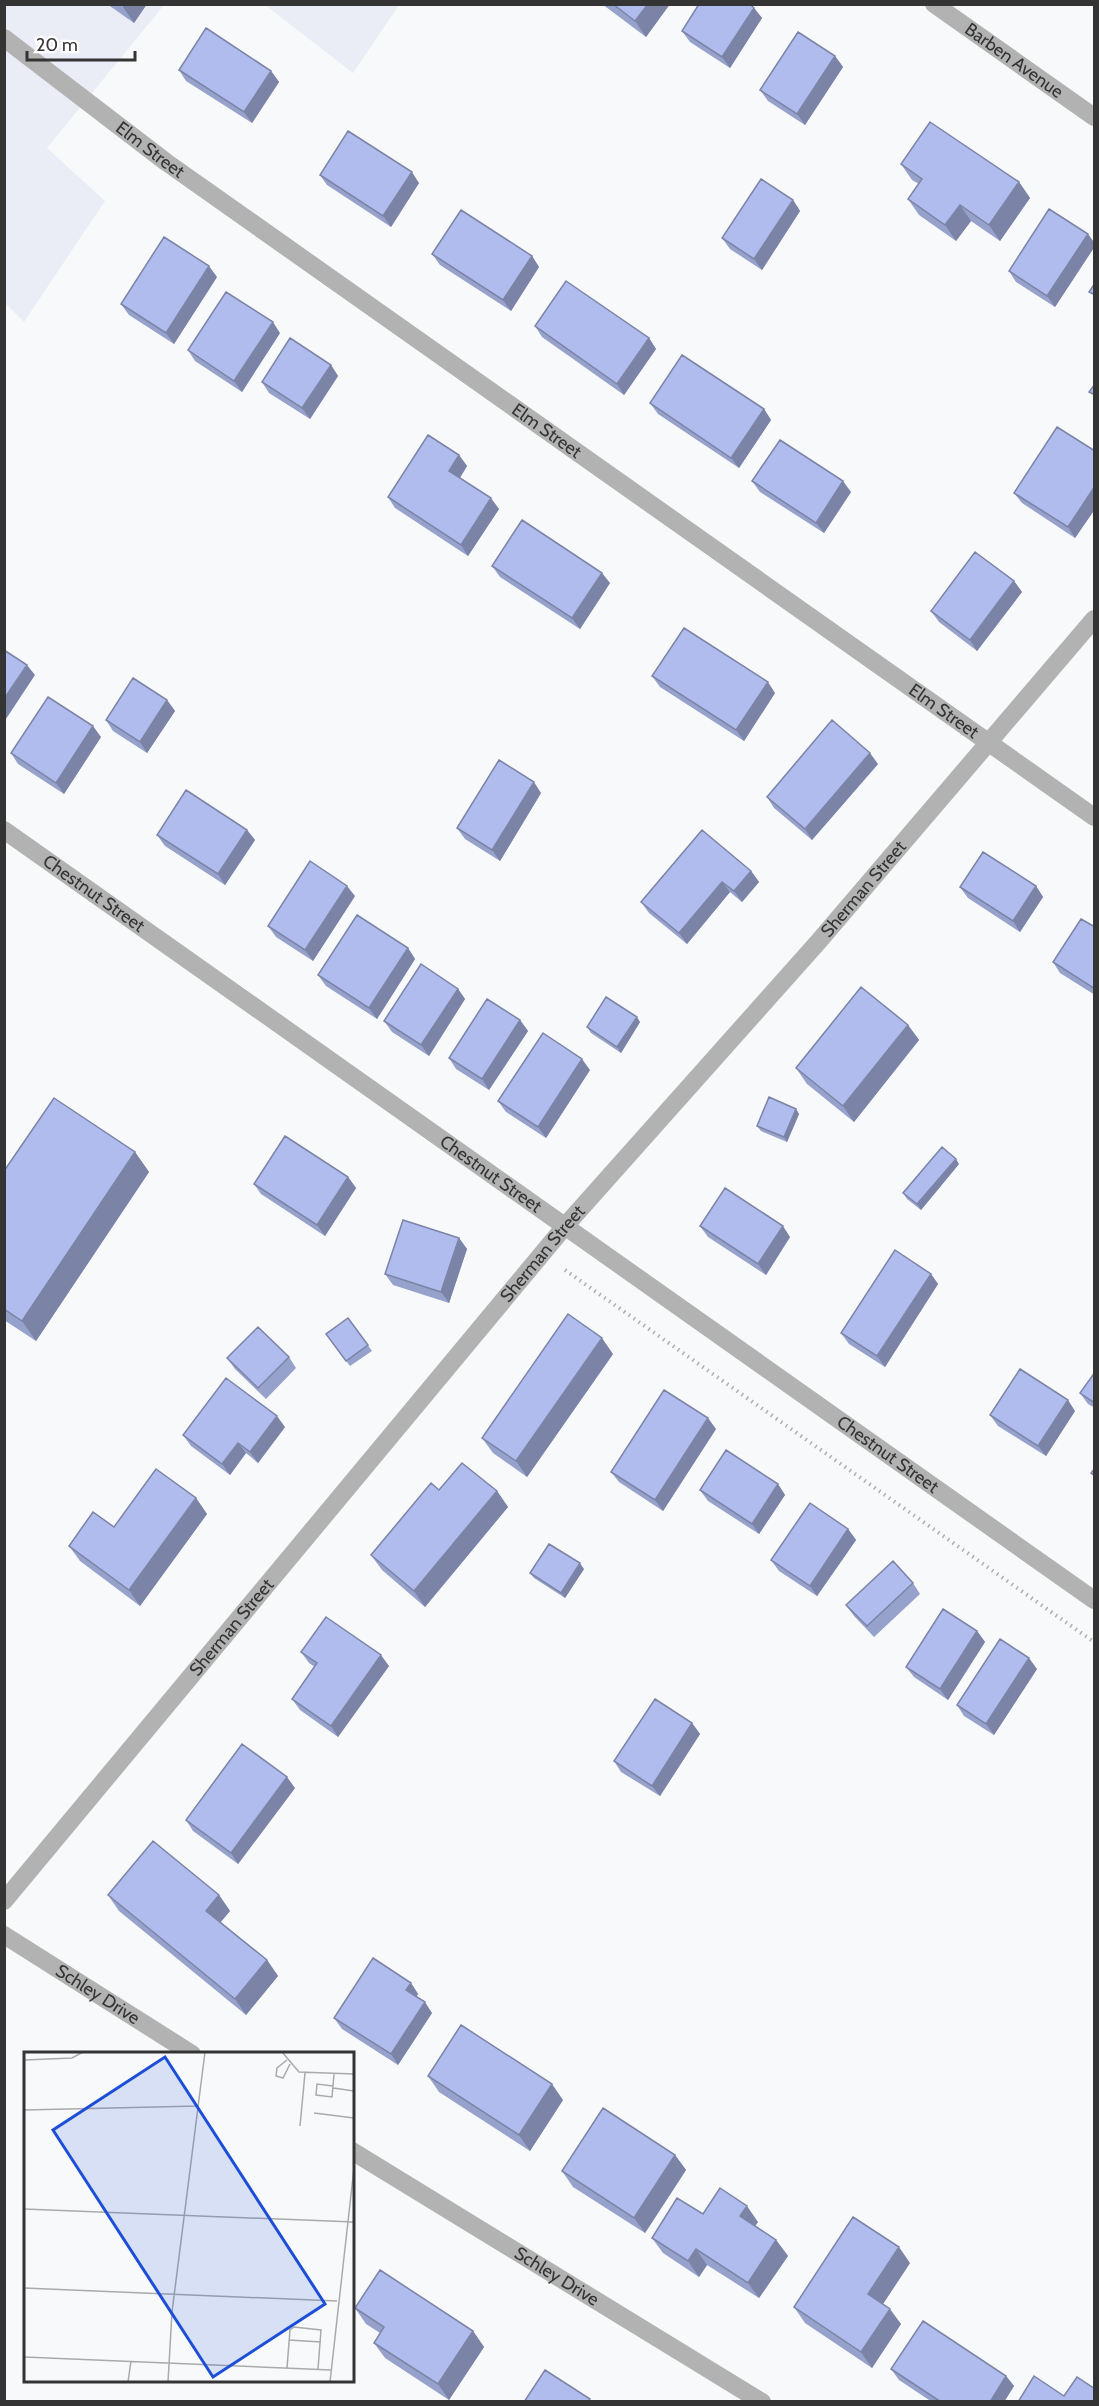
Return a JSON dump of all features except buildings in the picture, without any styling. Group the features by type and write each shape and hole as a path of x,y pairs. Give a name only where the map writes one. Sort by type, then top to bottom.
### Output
{"street":[{"name":"Barben Avenue","path":"934,4 1095,117"},
{"name":"Elm Street","path":"4,38 166,162 1095,817"},
{"name":"Sherman Street","path":"4,1901 566,1225 819,941 1095,619"},
{"name":"Chestnut Street","path":"4,830 1095,1600"},
{"name":"Schley Drive","path":"4,1935 189,2052"},
{"name":"Schley Drive","path":"354,2152 762,2402"}],"path":[{"path":"542,1255 1095,1642"}],"shaded area":[{"path":"4,5 164,5 47,148 105,201 24,322 5,303"},
{"path":"265,5 399,5 353,73"}]}
